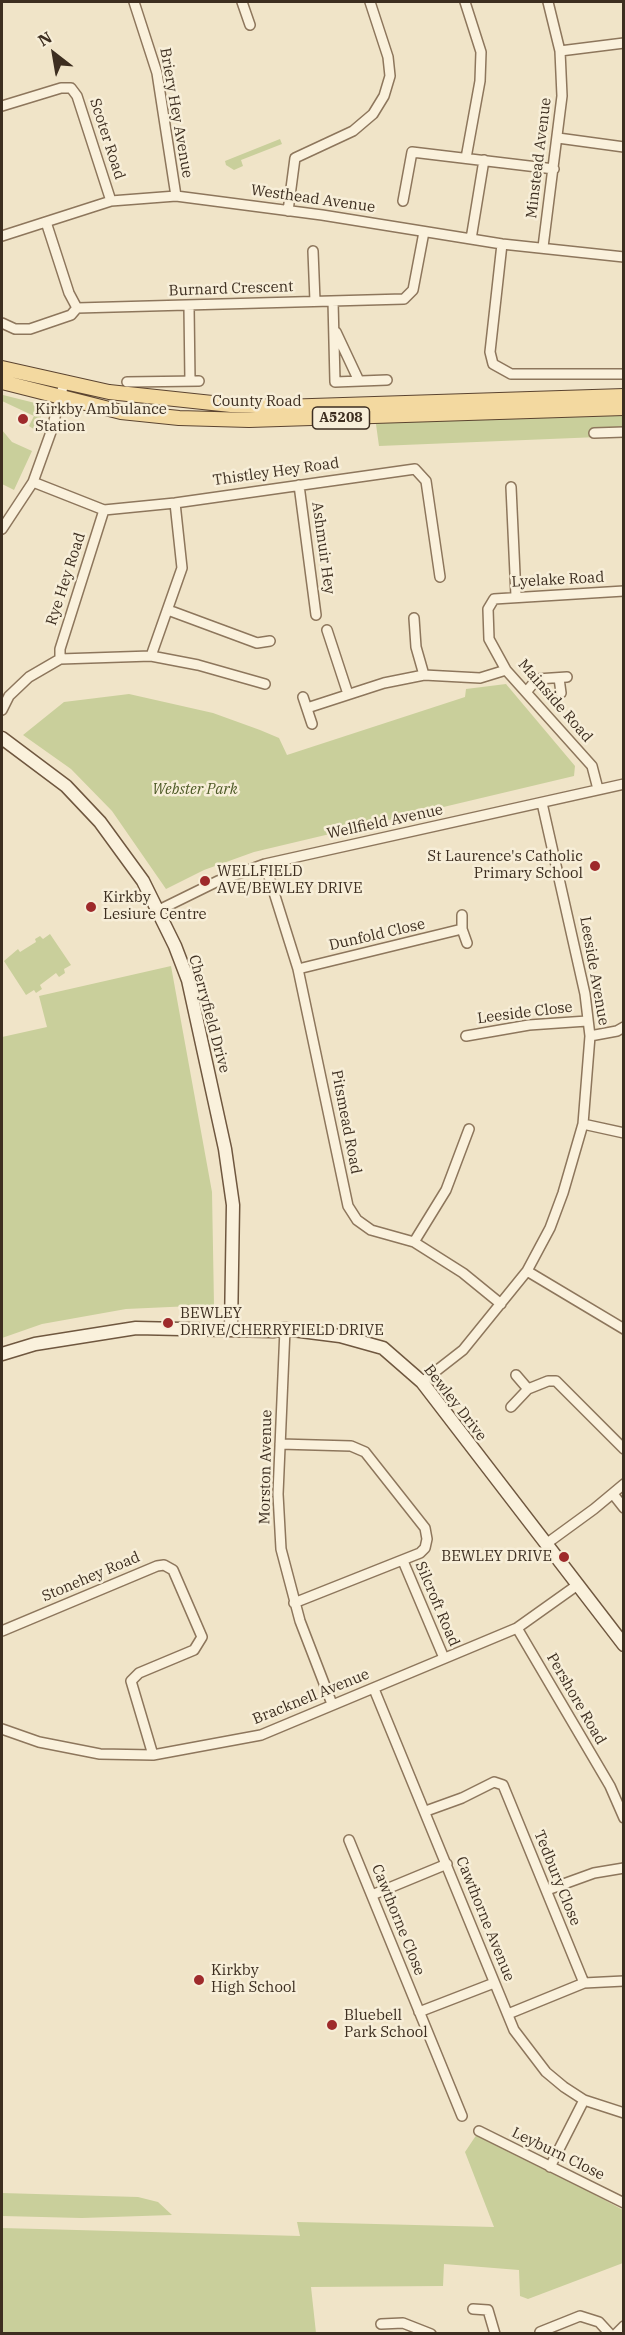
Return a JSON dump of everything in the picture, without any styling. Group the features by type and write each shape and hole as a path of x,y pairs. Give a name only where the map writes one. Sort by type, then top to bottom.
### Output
{"main road":[{"name":"County Road","path":"2,368 64,383 187,402 280,407 624,396"},
{"name":"County Road","path":"2,382 60,399 121,412 178,418 249,420 624,408"}],"street":[{"name":"Briery Hey Avenue","path":"134,2 157,73 176,196"},
{"path":"242,2 250,25"},
{"path":"288,211 295,158 353,131 373,114 384,96 390,76 388,57 369,2"},
{"path":"465,2 482,52 480,81 466,158"},
{"name":"Minstead Avenue","path":"543,247 562,96 560,51 548,2"},
{"path":"560,51 624,43"},
{"name":"Scoter Road","path":"2,106 61,88 71,88 77,96 111,201"},
{"path":"558,138 624,147"},
{"path":"403,201 412,152 554,169"},
{"path":"471,239 484,160"},
{"name":"Westhead Avenue","path":"2,236 111,201 176,196 502,244 624,257"},
{"path":"2,323 15,329 30,329 71,315 77,308 69,293 46,222"},
{"name":"Burnard Crescent","path":"77,308 189,307 404,299 413,290 424,232"},
{"path":"502,244 490,352 494,364 511,374 624,374"},
{"path":"313,251 315,302"},
{"path":"333,301 331,385 387,380"},
{"path":"127,382 138,377 195,381 189,307"},
{"path":"334,326 359,381"},
{"path":"2,529 33,482 48,442 64,383"},
{"path":"594,433 624,432"},
{"name":"Thistley Hey Road","path":"33,482 104,510 415,469 426,481 440,577"},
{"name":"Ashmuir Hey","path":"299,485 316,615"},
{"path":"511,487 516,596"},
{"path":"151,656 182,568 175,502"},
{"name":"Rye Hey Road","path":"60,659 60,649 104,510"},
{"name":"Lyelake Road","path":"494,599 624,591"},
{"name":"Mainside Road","path":"494,599 488,609 489,639 506,670 592,766 598,789"},
{"path":"168,610 257,643 270,641"},
{"path":"414,618 416,647 424,675"},
{"path":"327,630 348,694"},
{"path":"2,710 9,696 29,677 60,659 151,656 207,667 265,684"},
{"path":"308,708 348,694 424,675 480,678 506,670"},
{"path":"526,691 537,679 563,677 561,693"},
{"path":"303,697 312,724"},
{"name":"Cherryfield Drive","path":"2,738 66,786 96,817 132,863 159,910 188,980 225,1149 233,1205 231,1329"},
{"name":"Wellfield Avenue","path":"159,910 218,881 265,864 624,784"},
{"name":"Leeside Avenue","path":"422,1382 463,1350 527,1271 549,1228 563,1193 583,1124 590,1036 574,941 542,803"},
{"name":"Pitsmead Road","path":"265,864 298,969 348,1206 357,1220 371,1230 414,1242 463,1273 501,1304"},
{"path":"462,915 462,929 467,943"},
{"name":"Dunfold Close","path":"298,969 462,929"},
{"name":"Leeside Close","path":"466,1036 529,1025 587,1020"},
{"path":"590,1036 617,1031 624,1027"},
{"path":"583,1124 624,1133"},
{"path":"414,1242 446,1190 469,1129"},
{"path":"527,1271 624,1329"},
{"name":"Bewley Drive","path":"2,1354 35,1344 119,1329 273,1331 285,1329 340,1336 383,1348 422,1382 576,1586 624,1645"},
{"name":"Morston Avenue","path":"285,1329 280,1444 280,1532 294,1603 332,1704"},
{"path":"516,1375 528,1389"},
{"path":"511,1407 528,1389 548,1381 556,1381 571,1399 624,1449"},
{"path":"280,1444 351,1446 365,1452 425,1528 425,1548 403,1561 294,1603"},
{"path":"546,1544 624,1484"},
{"path":"613,1494 624,1508"},
{"name":"Silcroft Road","path":"403,1561 444,1658"},
{"name":"Stonehey Road","path":"2,1630 157,1566 164,1565 173,1570 202,1637 194,1650 139,1673 131,1681 153,1755"},
{"name":"Bracknell Avenue","path":"2,1729 39,1742 100,1754 153,1755 261,1735 518,1628 576,1586"},
{"name":"Pershore Road","path":"518,1628 610,1786 624,1818"},
{"name":"Cawthorne Avenue","path":"374,1689 514,2030 546,2072 584,2100 624,2113"},
{"name":"Tedbury Close","path":"426,1811 462,1798 494,1782 503,1785 584,1983"},
{"name":"Cawthorne Close","path":"349,1840 418,2012"},
{"path":"372,1895 447,1864"},
{"path":"547,1890 594,1873 624,1868"},
{"path":"508,2014 584,1983 624,1981"},
{"path":"462,2116 418,2012 494,1983"},
{"path":"550,2167 584,2100"},
{"name":"Leyburn Close","path":"479,2131 624,2203"},
{"path":"473,2309 488,2310 495,2334"},
{"path":"540,2332 580,2316 599,2322 610,2334"},
{"path":"381,2324 402,2323 431,2334"},
{"path":"616,2334 624,2326"}],"green space":[{"path":"280,139 282,144 241,160 243,166 234,170 226,165 225,161"},
{"path":"3,395 39,404 42,409 38,432 29,426 34,416 2,401"},
{"path":"623,415 623,436 379,446 375,417"},
{"path":"2,430 12,442 32,451 14,490 2,484"},
{"name":"Webster Park","path":"506,684 575,766 574,776 254,852 204,870 166,889 112,811 71,769 23,735 64,702 129,694 213,713 260,730 279,738 287,755 465,697 466,689"},
{"path":"50,934 71,965 64,969 65,973 59,977 56,973 40,985 42,989 36,993 34,990 26,995 4,961 18,949 20,952 36,942 35,939 40,936 43,939"},
{"path":"171,966 212,1192 214,1305 126,1309 42,1324 2,1338 2,1037 47,1027 39,996"},
{"path":"479,2131 623,2210 623,2263 528,2299 520,2296 519,2270 444,2264 443,2286 311,2287 316,2333 2,2334 2,2228 300,2236 297,2222 494,2227 465,2152"},
{"path":"2,2193 138,2197 158,2202 172,2215 82,2218 2,2216"}],"place":[{"name":"Kirkby Ambulance Station","path":"23,419"},
{"name":"St Laurence's Catholic Primary School","path":"595,866"},
{"name":"WELLFIELD AVE/BEWLEY DRIVE","path":"205,881"},
{"name":"Kirkby Lesiure Centre","path":"91,907"},
{"name":"BEWLEY DRIVE/CHERRYFIELD DRIVE","path":"168,1323"},
{"name":"BEWLEY DRIVE","path":"564,1557"},
{"name":"Kirkby High School","path":"199,1980"},
{"name":"Bluebell Park School","path":"332,2025"}]}
